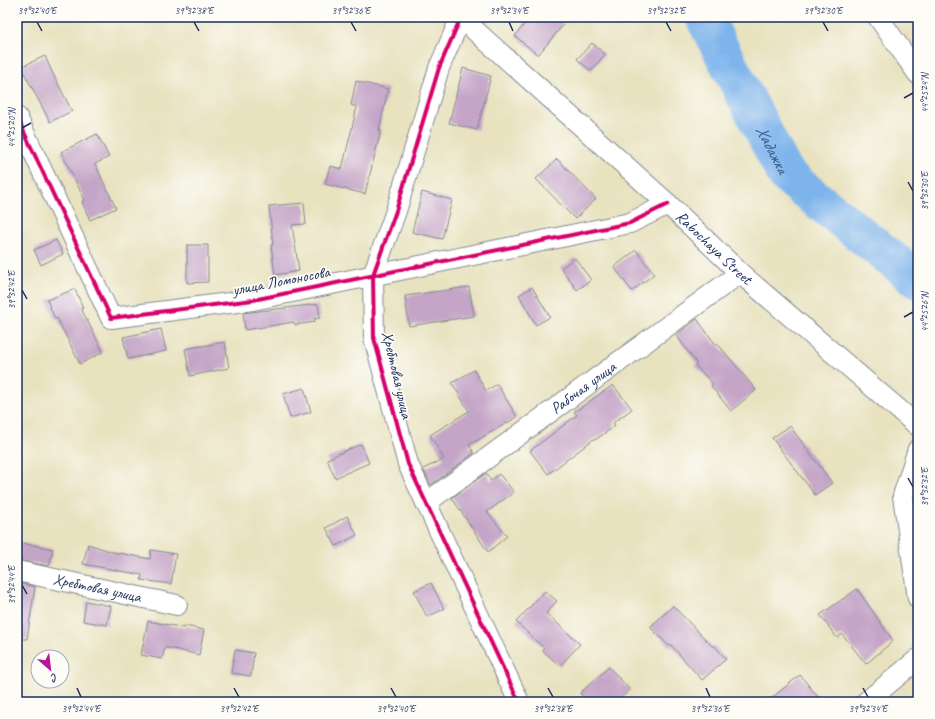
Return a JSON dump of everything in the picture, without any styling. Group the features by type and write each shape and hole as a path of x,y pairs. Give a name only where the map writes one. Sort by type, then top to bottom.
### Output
{"street":[{"name":"Rabochaya Street","path":"460,17 668,204 740,273 918,426"},
{"name":"Хребтовая улица","path":"460,17 439,68 396,211 373,275 374,338 408,464 519,702"},
{"path":"878,17 918,74"},
{"name":"улица Ломоносова","path":"17,117 111,318 253,300 630,223 668,204"},
{"name":"Рабочая улица","path":"426,504 740,273"},
{"path":"918,449 903,496 918,598"},
{"name":"Хребтовая улица","path":"17,571 177,605"},
{"path":"866,702 918,660"}],"building":[{"path":"530,17 554,17 563,25 538,55 515,36"},
{"path":"592,43 605,54 591,71 577,59"},
{"path":"45,56 72,111 50,122 21,67"},
{"path":"463,68 491,76 477,130 449,123"},
{"path":"356,81 388,89 379,130 381,130 365,194 325,184 330,166 342,169 357,107 351,105"},
{"path":"97,134 109,157 95,164 116,208 90,220 82,202 85,200 61,152"},
{"path":"557,159 596,199 575,219 536,179"},
{"path":"422,192 452,200 442,239 412,232"},
{"path":"304,203 306,224 292,225 299,271 275,275 271,245 273,245 269,206"},
{"path":"56,240 63,254 41,265 34,250"},
{"path":"187,245 208,245 208,282 187,283"},
{"path":"636,250 654,274 632,291 614,267"},
{"path":"575,258 591,280 577,290 561,268"},
{"path":"469,287 474,316 409,326 405,296"},
{"path":"532,287 550,317 536,325 519,295"},
{"path":"75,289 83,308 81,308 103,352 80,364 57,318 55,319 47,300"},
{"path":"318,304 320,318 314,319 315,322 295,325 294,322 245,330 243,313"},
{"path":"697,319 716,345 717,343 756,390 731,411 711,386 713,384 695,365 697,364 676,335"},
{"path":"161,329 166,351 128,359 123,337"},
{"path":"225,342 229,368 190,376 185,349"},
{"path":"474,370 486,391 497,384 517,417 469,445 474,453 431,485 423,469 444,459 430,435 469,411 452,383"},
{"path":"613,385 632,409 613,423 615,426 595,440 594,439 548,474 530,451 577,415 574,412"},
{"path":"304,388 311,412 290,418 283,394"},
{"path":"790,426 832,483 815,495 772,438"},
{"path":"361,444 369,463 335,478 327,459"},
{"path":"486,473 491,481 499,474 514,492 487,512 507,536 488,552 452,498"},
{"path":"347,516 357,535 336,546 326,528"},
{"path":"17,542 53,549 49,566 17,560"},
{"path":"88,544 113,552 150,559 151,550 176,554 171,584 141,580 142,575 83,564"},
{"path":"17,583 35,587 27,639 17,639"},
{"path":"431,583 444,609 427,617 414,591"},
{"path":"857,589 893,641 866,664 842,634 837,638 820,615"},
{"path":"545,591 557,601 546,613 580,644 560,666 542,650 544,648 516,622"},
{"path":"86,601 111,606 107,625 83,621"},
{"path":"673,606 713,647 714,645 726,659 702,680 671,645 669,646 650,627"},
{"path":"148,621 204,630 199,655 165,647 162,659 141,655"},
{"path":"235,650 254,653 251,676 231,673"},
{"path":"609,667 630,690 616,702 588,702 580,693"},
{"path":"800,675 822,702 767,702"}],"waterway":[{"name":"Хадажка","path":"704,17 786,175 918,280"}],"cycle path":[{"path":"461,17 439,68 396,211 373,275 374,338 408,464 519,702"},
{"path":"17,117 111,318 253,300 630,223 668,204"}]}
